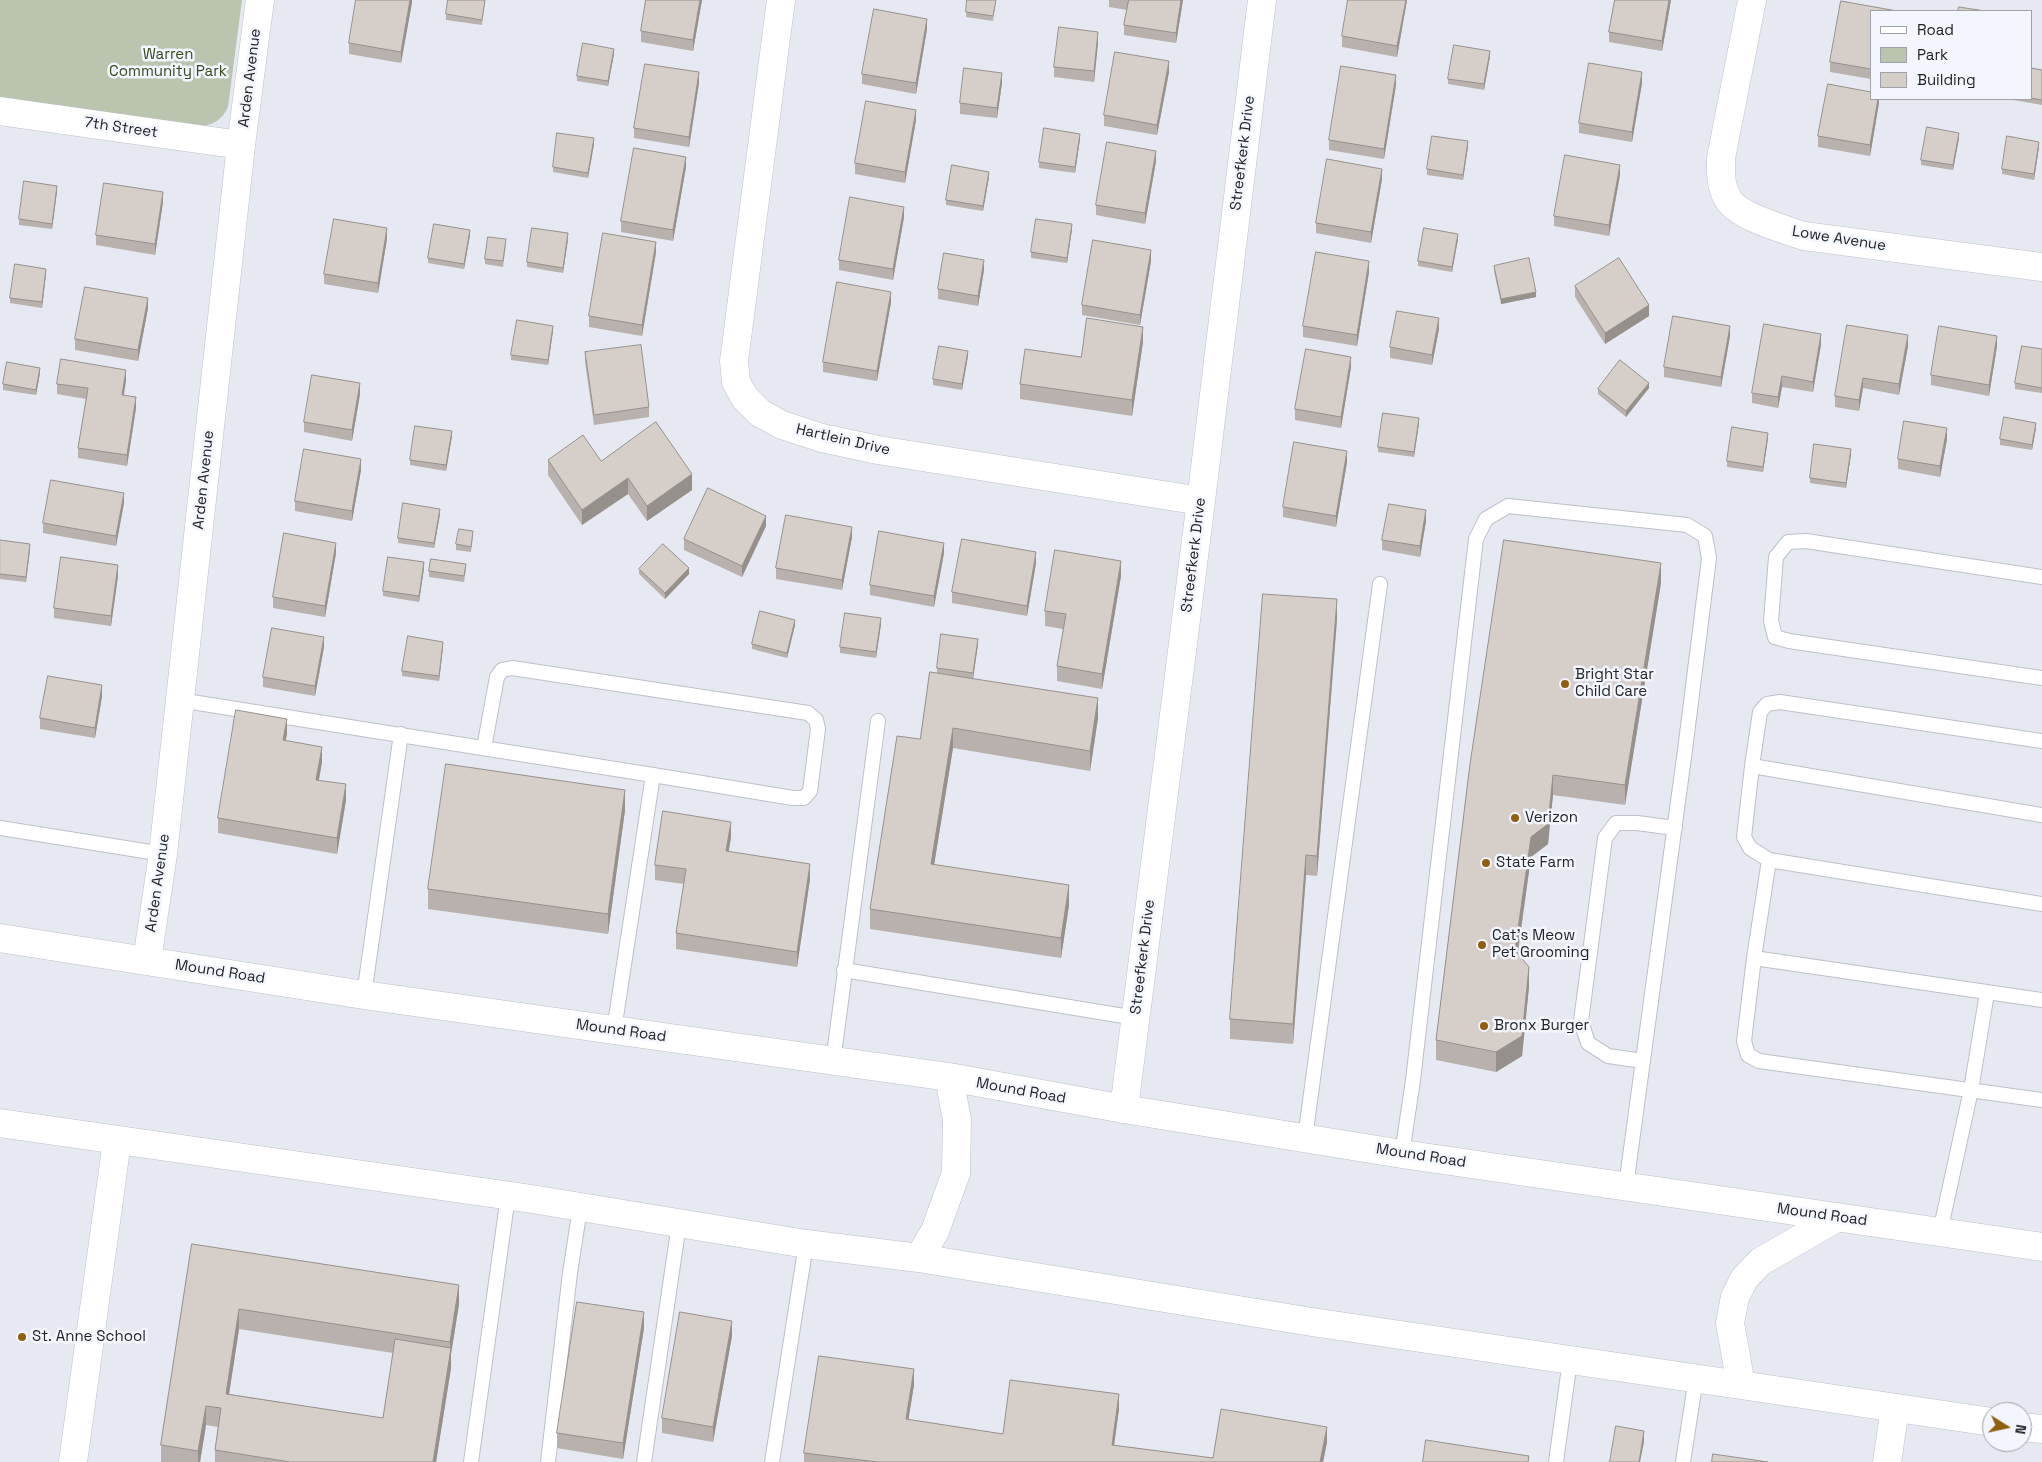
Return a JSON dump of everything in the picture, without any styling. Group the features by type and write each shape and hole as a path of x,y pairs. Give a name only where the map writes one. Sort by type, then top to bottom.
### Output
{"main road":[{"name":"Arden Avenue","path":"148,960 163,854 241,145 260,0"},
{"name":"Hartlein Drive","path":"781,0 734,361 736,382 745,398 760,413 782,425 822,438 878,450 1201,501"},
{"name":"Streefkerk Drive","path":"1124,1109 1262,0"},
{"name":"Lowe Avenue","path":"1752,0 1721,158 1720,180 1729,201 1748,215 1772,226 1804,236 2042,267"},
{"name":"7th Street","path":"0,111 241,145"},
{"name":"Mound Road","path":"0,938 364,995 950,1077 1124,1109 1402,1154 2042,1247"},
{"path":"919,1258 935,1231 956,1173 957,1120 950,1077"},
{"path":"0,1123 508,1196 806,1244 919,1258 1312,1322 1982,1421"},
{"path":"73,1462 117,1141"},
{"path":"1741,1385 1730,1323 1735,1297 1744,1279 1760,1262 1838,1217"},
{"path":"1887,1462 1895,1408"}],"lane":[{"path":"1402,1154 1414,1070 1476,539 1486,519 1508,506 1687,525 1705,536 1709,558 1626,1186"},
{"path":"2042,577 1806,541 1788,542 1776,557 1771,622 1775,637 1789,641 2042,678"},
{"path":"1305,1138 1380,584"},
{"path":"179,700 793,798 804,798 810,791 818,729 816,720 808,713 512,668 502,670 497,677 484,748"},
{"path":"2042,741 1780,702 1767,704 1760,712 1744,837 1750,848 1769,860 2042,904"},
{"path":"833,1062 878,721"},
{"path":"364,995 401,734"},
{"path":"1752,766 2042,815"},
{"path":"614,1030 653,775"},
{"path":"1643,1061 1608,1056 1594,1048 1588,1043 1581,1021 1605,838 1616,823 1637,823 1674,828"},
{"path":"0,828 163,854"},
{"path":"1769,860 1754,958 1744,1042 1748,1055 1759,1061 2042,1100"},
{"path":"1754,958 2042,1000"},
{"path":"844,970 1136,1018"},
{"path":"1940,1232 1970,1090 1987,993"},
{"path":"471,1462 508,1196"},
{"path":"548,1462 570,1273 580,1208"},
{"path":"644,1462 679,1224"},
{"path":"772,1462 806,1244"},
{"path":"1556,1462 1570,1360"},
{"path":"1683,1462 1696,1378"}],"green space":[{"name":"Warren Community Park","path":"0,0 242,0 228,107 218,120 209,125 191,130 0,104"}],"building":[{"path":"356,0 410,0 401,52 349,43"},
{"path":"448,0 485,0 482,20 446,14"},
{"path":"646,0 700,0 693,40 641,31"},
{"path":"967,0 996,0 993,16 966,12"},
{"path":"1129,0 1181,0 1176,33 1124,25"},
{"path":"1348,0 1406,0 1397,46 1342,36"},
{"path":"1615,0 1669,0 1662,41 1609,32"},
{"path":"1841,1 1891,10 1870,10 1870,69 1830,62"},
{"path":"1959,7 1978,10 1958,10"},
{"path":"874,9 927,19 916,83 862,74"},
{"path":"1059,27 1098,32 1094,71 1054,67"},
{"path":"583,43 614,49 608,81 577,76"},
{"path":"1454,45 1490,51 1484,84 1448,79"},
{"path":"1115,52 1169,61 1157,125 1104,115"},
{"path":"1589,63 1642,72 1632,132 1579,123"},
{"path":"645,64 699,72 689,137 634,128"},
{"path":"1341,66 1396,75 1384,149 1329,140"},
{"path":"964,68 1002,73 997,108 960,103"},
{"path":"2032,68 2042,70 2042,100 2032,98"},
{"path":"1828,84 1870,92 1870,100 1878,100 1870,145 1818,136"},
{"path":"866,101 916,110 905,172 855,163"},
{"path":"1927,127 1959,133 1953,165 1921,160"},
{"path":"1044,128 1080,134 1075,167 1039,162"},
{"path":"557,133 594,138 588,173 553,167"},
{"path":"1432,136 1468,141 1463,175 1427,169"},
{"path":"2007,136 2039,142 2034,174 2002,169"},
{"path":"1107,142 1156,151 1145,213 1096,205"},
{"path":"634,148 686,157 673,230 621,221"},
{"path":"1565,155 1620,165 1609,225 1554,216"},
{"path":"1327,159 1382,169 1371,232 1316,223"},
{"path":"952,165 989,172 983,206 946,200"},
{"path":"24,181 57,186 52,224 19,219"},
{"path":"104,183 163,192 155,244 96,235"},
{"path":"850,197 904,207 893,269 839,260"},
{"path":"334,219 387,228 378,283 324,274"},
{"path":"1036,219 1072,224 1067,258 1031,252"},
{"path":"434,224 470,230 464,264 428,258"},
{"path":"532,228 568,233 563,268 527,262"},
{"path":"1424,228 1458,234 1452,267 1418,261"},
{"path":"603,233 656,242 642,325 589,316"},
{"path":"488,237 506,239 503,261 485,259"},
{"path":"1093,240 1151,250 1140,315 1082,305"},
{"path":"1316,252 1369,261 1357,335 1303,326"},
{"path":"944,253 984,260 978,296 938,289"},
{"path":"1529,258 1536,292 1501,299 1494,266"},
{"path":"1619,258 1649,305 1605,333 1575,286"},
{"path":"15,264 46,269 42,302 10,298"},
{"path":"837,282 891,292 877,371 823,362"},
{"path":"85,287 148,298 138,350 75,339"},
{"path":"1397,311 1439,318 1432,355 1390,347"},
{"path":"1673,316 1730,326 1721,377 1664,367"},
{"path":"1087,318 1143,327 1132,400 1020,384 1025,349 1081,357"},
{"path":"517,320 553,326 548,360 511,355"},
{"path":"1764,324 1821,334 1813,382 1782,376 1778,397 1752,393"},
{"path":"1847,325 1908,335 1899,384 1863,378 1859,400 1835,396"},
{"path":"1939,326 1997,336 1989,385 1931,375"},
{"path":"641,345 649,407 594,415 585,352"},
{"path":"939,346 968,351 962,384 933,379"},
{"path":"2022,346 2042,349 2042,388 2015,383"},
{"path":"1306,349 1351,357 1341,417 1295,409"},
{"path":"61,359 126,370 122,395 136,397 127,455 78,448 88,388 57,384"},
{"path":"1620,360 1649,383 1626,411 1598,389"},
{"path":"7,362 40,368 36,390 3,384"},
{"path":"312,375 360,383 352,430 304,422"},
{"path":"1383,413 1419,418 1414,452 1378,447"},
{"path":"2004,417 2036,423 2032,445 2000,439"},
{"path":"1904,421 1947,428 1940,466 1898,459"},
{"path":"656,422 692,474 647,506 628,478 582,510 548,460 583,435 601,461"},
{"path":"415,426 452,431 446,465 410,460"},
{"path":"1732,427 1768,433 1763,467 1727,461"},
{"path":"1294,442 1347,451 1336,516 1283,507"},
{"path":"1814,444 1851,449 1846,483 1810,478"},
{"path":"304,449 361,459 352,511 295,501"},
{"path":"51,480 124,493 116,536 43,523"},
{"path":"708,488 766,516 742,566 684,539"},
{"path":"403,503 440,509 434,543 398,538"},
{"path":"1389,504 1426,510 1420,546 1382,540"},
{"path":"786,515 852,527 842,580 776,568"},
{"path":"459,529 473,531 471,547 456,544"},
{"path":"879,531 944,543 934,596 870,585"},
{"path":"284,533 336,543 325,606 273,597"},
{"path":"962,539 1036,552 1027,606 952,592"},
{"path":"0,540 30,544 26,577 0,574"},
{"path":"1504,540 1661,563 1625,785 1553,775 1548,824 1531,837 1515,950 1529,967 1522,1036 1496,1052 1436,1040 1470,764"},
{"path":"663,544 689,568 665,593 639,569"},
{"path":"1055,550 1121,561 1102,674 1057,666 1066,614 1045,611"},
{"path":"61,557 118,565 111,616 54,608"},
{"path":"388,557 424,562 419,596 383,591"},
{"path":"431,559 466,564 464,576 429,571"},
{"path":"1263,594 1337,599 1317,856 1306,855 1293,1024 1230,1019"},
{"path":"760,611 795,620 787,653 752,644"},
{"path":"845,613 881,618 876,652 840,647"},
{"path":"272,628 324,637 315,686 263,677"},
{"path":"941,634 978,639 973,673 937,668"},
{"path":"408,636 443,642 439,676 402,671"},
{"path":"930,672 1098,698 1090,751 953,728 931,864 1069,885 1061,938 870,909 897,736 920,739"},
{"path":"48,676 102,685 95,728 40,718"},
{"path":"236,710 287,719 283,740 322,747 316,780 346,784 337,838 218,818"},
{"path":"446,764 625,790 608,914 428,889"},
{"path":"663,811 731,822 726,851 810,864 797,952 676,933 686,869 655,865"},
{"path":"192,1244 459,1285 450,1342 239,1309 226,1394 383,1418 395,1339 451,1348 433,1462 290,1462 215,1450 221,1408 206,1406 198,1451 161,1445"},
{"path":"577,1302 644,1312 623,1443 557,1433"},
{"path":"680,1312 732,1321 713,1427 662,1418"},
{"path":"819,1356 914,1369 906,1419 1003,1434 1010,1380 1119,1394 1112,1445 1213,1458 1221,1409 1327,1427 1320,1462 877,1462 804,1453"},
{"path":"1616,1426 1644,1431 1639,1462 1610,1462"},
{"path":"1426,1440 1529,1456 1528,1462 1423,1462"},
{"path":"1713,1454 1768,1462 1712,1462"}],"place":[{"name":"Bright Star Child Care","path":"1565,684"},
{"name":"Verizon","path":"1515,818"},
{"name":"State Farm","path":"1486,863"},
{"name":"Cat's Meow Pet Grooming","path":"1482,945"},
{"name":"Bronx Burger","path":"1484,1026"},
{"name":"St. Anne School","path":"22,1337"}]}
